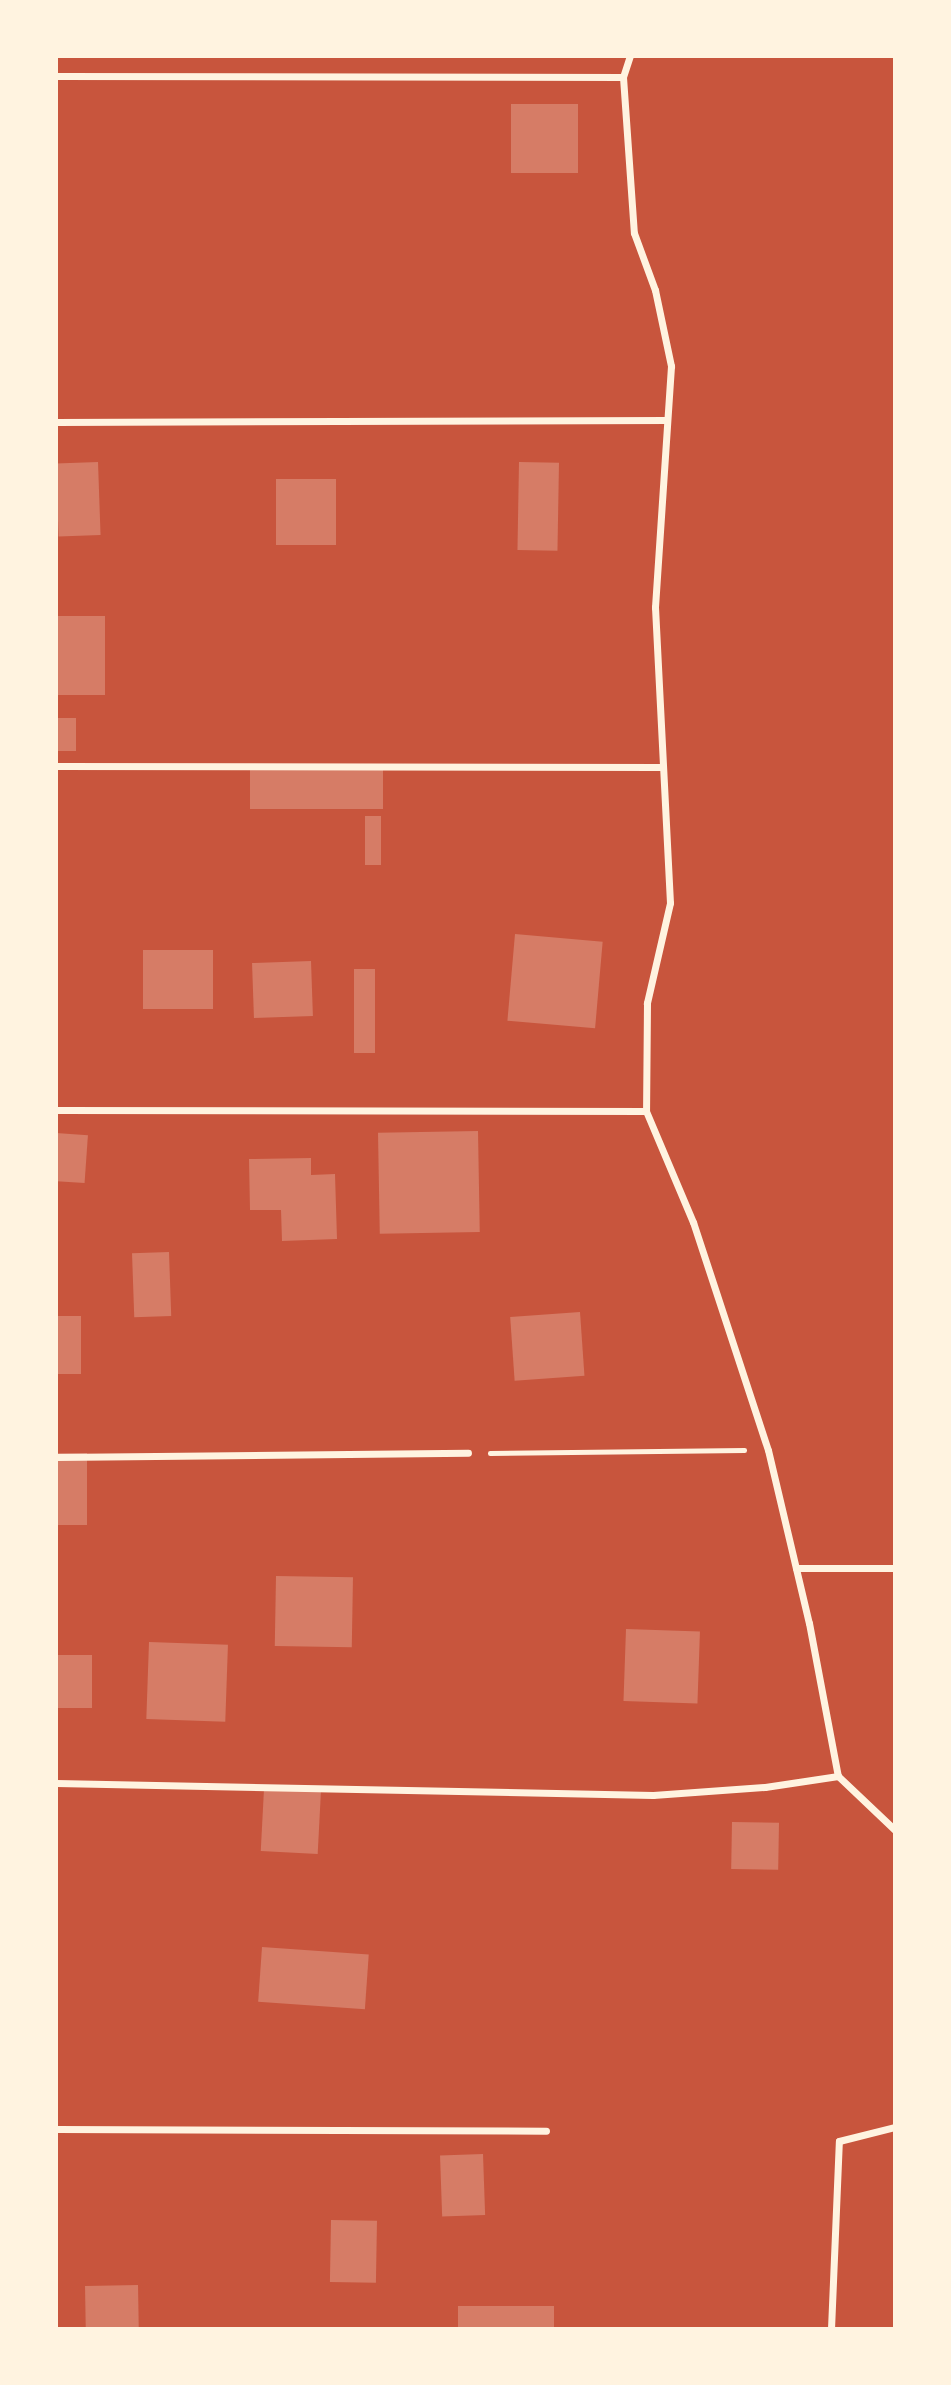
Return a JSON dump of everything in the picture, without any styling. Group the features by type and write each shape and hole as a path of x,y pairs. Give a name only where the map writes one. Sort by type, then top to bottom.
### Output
{"street":[{"path":"630,56 623,77 634,233 655,290 671,366 655,607 660,767 670,903 647,1003 646,1111 693,1223 768,1450 796,1568 838,1776 895,1830"},
{"path":"56,76 623,77"},
{"path":"56,422 667,420"},
{"path":"56,766 660,767"},
{"path":"56,1110 646,1111"},
{"path":"56,1457 468,1453"},
{"path":"796,1568 895,1568"},
{"path":"56,1783 653,1795 765,1787 838,1776"},
{"path":"831,2329 839,2141 895,2127"},
{"path":"56,2129 546,2131"}],"path":[{"path":"468,1453 768,1450"}],"building":[{"path":"511,104 578,104 578,173 511,173"},
{"path":"98,462 101,535 59,536 56,463"},
{"path":"519,462 559,463 557,551 517,550"},
{"path":"276,479 336,479 336,545 276,545"},
{"path":"56,616 105,616 105,695 56,695"},
{"path":"56,718 76,718 76,751 56,751"},
{"path":"250,770 383,770 383,809 250,809"},
{"path":"365,816 381,816 381,865 365,865"},
{"path":"515,934 603,942 595,1028 507,1021"},
{"path":"143,950 213,950 213,1009 143,1009"},
{"path":"311,961 313,1016 254,1018 252,963"},
{"path":"354,969 375,969 375,1053 354,1053"},
{"path":"478,1131 480,1232 380,1234 378,1133"},
{"path":"56,1133 88,1135 85,1183 56,1181"},
{"path":"311,1158 311,1175 335,1174 337,1239 282,1241 281,1210 250,1210 249,1159"},
{"path":"169,1252 171,1316 134,1317 132,1253"},
{"path":"580,1312 584,1376 515,1381 510,1317"},
{"path":"56,1316 81,1316 81,1374 56,1374"},
{"path":"56,1453 87,1453 87,1525 56,1525"},
{"path":"276,1576 353,1577 352,1647 275,1646"},
{"path":"626,1629 700,1632 697,1704 623,1701"},
{"path":"149,1642 228,1645 225,1722 146,1719"},
{"path":"56,1655 92,1655 92,1708 56,1708"},
{"path":"264,1789 321,1792 318,1854 261,1851"},
{"path":"732,1822 779,1823 778,1870 731,1869"},
{"path":"262,1947 369,1954 365,2009 258,2002"},
{"path":"483,2154 485,2215 442,2216 440,2156"},
{"path":"331,2220 377,2221 376,2283 330,2282"},
{"path":"138,2285 139,2329 86,2329 85,2286"},
{"path":"458,2306 554,2306 554,2329 458,2329"}]}
